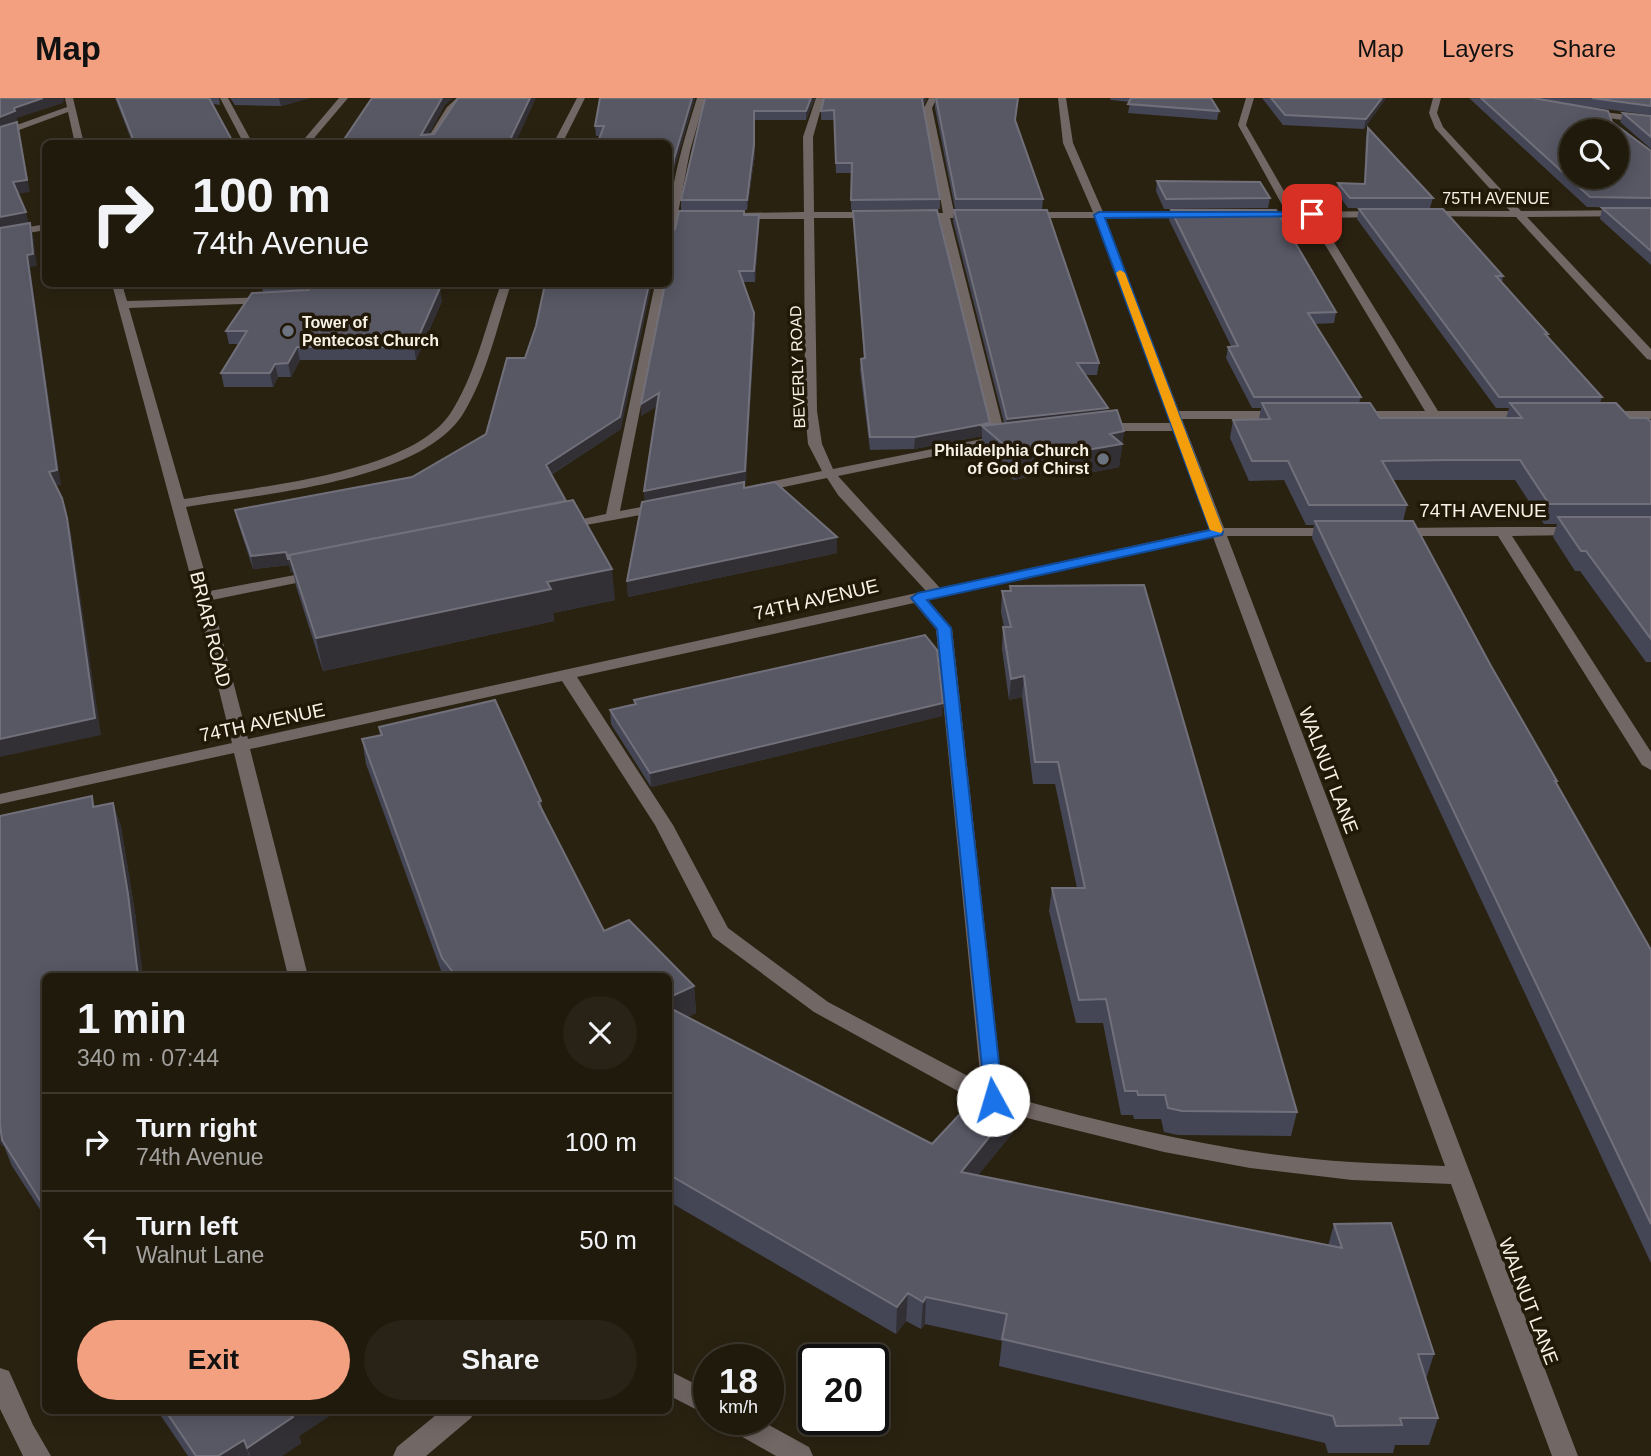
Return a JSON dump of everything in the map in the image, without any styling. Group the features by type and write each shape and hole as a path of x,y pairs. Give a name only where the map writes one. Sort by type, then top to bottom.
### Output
{"street":[{"path":"224,98 246,140"},
{"path":"307,140 344,98"},
{"path":"431,140 450,108 462,98"},
{"path":"559,140 581,98"},
{"path":"672,211 685,151 702,98"},
{"name":"BEVERLY ROAD","path":"820,98 808,137 811,411 815,444 831,475 927,596 944,628 993,1100"},
{"path":"735,493 1006,438 947,215 928,108 933,98"},
{"name":"WALNUT LANE","path":"1062,98 1060,118 1066,136 1099,215 1565,1456"},
{"path":"1250,98 1242,125 1292,215"},
{"path":"1437,98 1432,106 1433,117 1439,128 1651,356"},
{"path":"0,134 70,103 79,140"},
{"path":"1574,111 1613,121 1651,121"},
{"name":"75TH AVENUE","path":"1408,214 1651,213"},
{"path":"1312,214 1434,415"},
{"path":"1237,215 1395,214"},
{"path":"728,216 891,215"},
{"path":"904,215 990,215"},
{"path":"1017,215 1209,215"},
{"path":"672,216 715,216"},
{"path":"0,234 42,228"},
{"name":"BRIAR ROAD","path":"118,287 204,597 297,973"},
{"path":"177,504 342,474 423,446 446,427 460,407 505,287"},
{"path":"612,517 659,287"},
{"path":"123,305 280,299"},
{"path":"1089,429 1175,421 1297,415"},
{"path":"1338,415 1542,415"},
{"path":"1583,415 1651,415"},
{"path":"544,531 680,504"},
{"path":"1502,531 1651,765"},
{"name":"74TH AVENUE","path":"1380,532 1597,531"},
{"name":"74TH AVENUE","path":"0,799 1217,532 1353,532"},
{"path":"204,597 327,573"},
{"path":"567,676 664,825 720,932 821,1007 993,1100 1091,1128 1207,1152 1337,1171 1459,1175"},
{"path":"0,1379 23,1432 38,1456"},
{"path":"672,1383 693,1396"},
{"path":"406,1456 457,1414"},
{"path":"763,1435 800,1456"}],"building":[{"path":"0,98 43,98 14,108 15,111 0,117"},
{"path":"117,98 209,98 232,140 133,140"},
{"path":"372,98 442,98 421,135 434,134 458,98 530,98 510,140 344,140"},
{"path":"600,98 692,98 672,173 672,140 599,140 604,126 595,126"},
{"path":"705,98 811,98 806,111 754,111 754,145 747,200 681,200"},
{"path":"824,98 923,98 940,199 851,200 852,163 836,163 834,110 821,111"},
{"path":"936,98 1018,98 1015,120 1043,199 956,199"},
{"path":"1131,98 1211,98 1219,111 1128,104"},
{"path":"1271,98 1382,98 1366,119 1285,115"},
{"path":"1481,98 1533,98 1608,111 1611,119 1559,119 1559,169"},
{"path":"1592,98 1651,98 1651,106"},
{"path":"1623,113 1651,116 1651,137"},
{"path":"17,122 27,180 13,182 26,212 0,217 0,127"},
{"path":"1368,128 1433,198 1350,198 1338,183 1365,184"},
{"path":"1629,135 1651,151 1651,198 1590,197 1581,189 1629,189"},
{"path":"1157,181 1260,182 1270,198 1166,199"},
{"path":"1602,208 1651,208 1651,251"},
{"path":"1359,209 1443,209 1503,276 1496,276 1548,334 1545,334 1602,397 1499,397"},
{"path":"937,210 990,423 915,437 870,437 861,359 865,358 853,211"},
{"path":"954,210 1047,210 1099,363 1077,363 1108,408 1007,419"},
{"path":"1171,210 1276,210 1336,312 1308,313 1361,397 1254,397 1228,347 1238,346"},
{"path":"679,211 744,211 744,215 759,215 754,271 739,271 754,313 745,471 644,491 659,393 641,404 664,287 672,287 672,231 675,229"},
{"path":"30,223 33,254 27,255 57,470 49,472 62,498 67,518 95,718 0,739 0,228"},
{"path":"310,287 440,288 414,347 297,347 288,363 275,364 270,373 221,373 247,331 226,331 252,293 308,290"},
{"path":"544,287 648,287 620,417 546,465 566,501 289,555 290,559 286,552 251,556 235,510 412,477 486,434 507,358 525,358 536,326"},
{"path":"1262,403 1370,403 1380,418 1522,418 1510,403 1616,403 1630,418 1647,418 1651,422 1651,504 1549,504 1520,460 1449,460 1382,461 1407,505 1309,505 1288,461 1252,461 1233,420 1270,419"},
{"path":"1117,410 1124,431 1110,434 1122,444 1070,453 1062,446 1016,455 982,426"},
{"path":"744,482 744,488 775,482 837,537 627,581 642,502"},
{"path":"573,500 612,569 547,582 551,589 316,638 289,555"},
{"path":"1558,517 1651,517 1651,639 1586,551 1581,551"},
{"path":"1315,521 1413,521 1491,666 1651,950 1651,1224"},
{"path":"1144,585 1297,1112 1182,1111 1168,1108 1165,1095 1138,1095 1137,1091 1125,1091 1106,999 1079,1000 1052,888 1085,888 1058,762 1035,762 1024,676 1011,679 1003,627 1011,627 1002,591 1011,591 1010,586"},
{"path":"925,635 937,650 943,703 650,773 610,710 636,704 634,700"},
{"path":"495,700 541,801 538,802 604,931 629,920 694,986 672,996 672,973 454,973 442,958 362,739 382,735 379,727"},
{"path":"92,796 93,807 113,803 138,973 42,973 42,1204 2,1140 0,1125 0,816"},
{"path":"672,1009 932,1144 990,1082 1016,1104 961,1172 1342,1248 1334,1224 1391,1223 1434,1354 1418,1354 1438,1418 1400,1418 1402,1425 1336,1426 1333,1416 1002,1339 1007,1314 926,1297 923,1302 908,1293 897,1307 672,1176"},
{"path":"168,1414 291,1414 293,1417 247,1448 244,1440 218,1456 196,1456"}],"slow traffic":[{"path":"1120,273 1216,530"}],"place":[{"name":"Tower of Pentecost Church","path":"288,331"},
{"name":"Philadelphia Church of God of Chirst","path":"1103,459"}],"route":[{"path":"993,1100 944,628 918,598 1217,532 1099,215 1312,214"}]}
